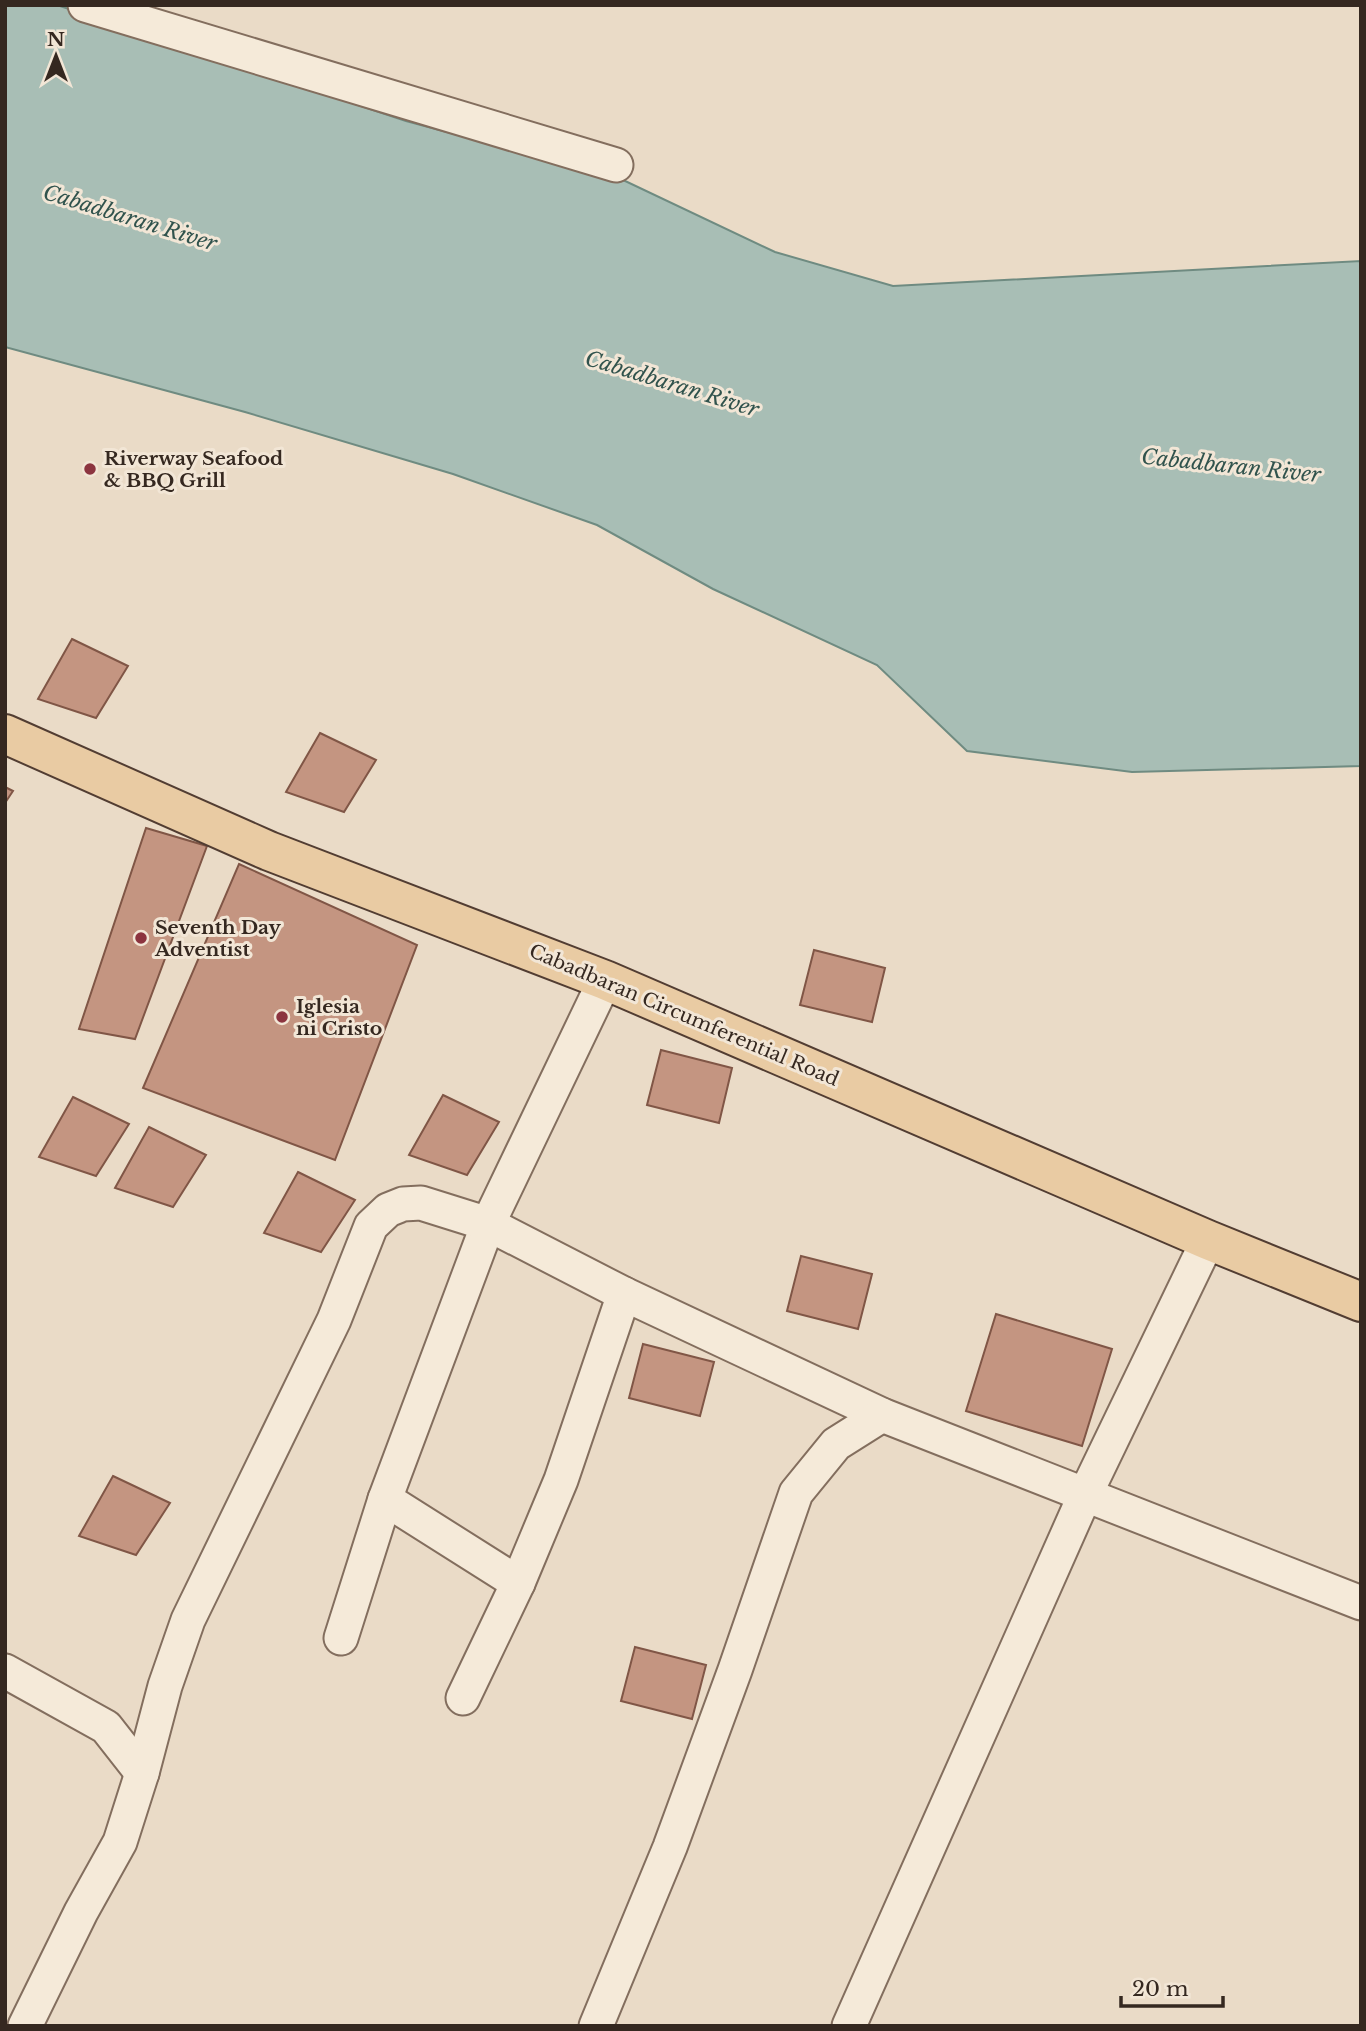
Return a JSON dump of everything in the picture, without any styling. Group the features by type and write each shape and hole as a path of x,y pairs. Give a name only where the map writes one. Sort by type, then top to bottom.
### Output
{"main road":[{"name":"Cabadbaran Circumferential Road","path":"5,734 269,851 605,980 1208,1240 1361,1302"}],"street":[{"path":"85,5 616,165"},
{"path":"341,1638 385,1500 488,1224 605,980"},
{"path":"25,2026 81,1912 120,1842 165,1686 188,1620 334,1320 371,1226 388,1210 403,1204 421,1203 488,1224 624,1294 882,1415 1361,1603"},
{"path":"849,2026 1085,1495 1208,1240"},
{"path":"463,1698 518,1583 561,1480 624,1294"},
{"path":"596,2026 670,1847 796,1493 836,1444 882,1415"},
{"path":"385,1500 518,1583"},
{"path":"5,1671 106,1727 142,1773"}],"water":[{"name":"Cabadbaran River","path":"5,5 57,5 406,121 621,179 775,252 893,286 1361,261 1361,766 1132,772 967,751 877,665 713,589 597,525 453,474 245,412 5,347"}],"building":[{"path":"72,639 128,666 96,718 38,699"},
{"path":"320,733 376,760 344,812 286,792"},
{"path":"5,787 13,791 5,803"},
{"name":"Seventh Day Adventist","path":"146,828 207,846 135,1039 79,1029"},
{"name":"Iglesia ni Cristo","path":"239,864 417,945 335,1160 143,1088"},
{"path":"814,950 885,968 872,1022 800,1005"},
{"path":"661,1050 732,1068 719,1123 647,1105"},
{"path":"443,1095 499,1122 467,1175 409,1155"},
{"path":"73,1097 129,1124 96,1176 39,1157"},
{"path":"149,1127 206,1155 173,1207 115,1188"},
{"path":"298,1172 355,1200 321,1252 264,1233"},
{"path":"801,1256 872,1274 858,1329 787,1311"},
{"path":"996,1314 1112,1349 1082,1446 966,1411"},
{"path":"643,1344 714,1362 700,1416 629,1398"},
{"path":"113,1476 170,1503 136,1555 79,1536"},
{"path":"635,1647 706,1665 692,1719 621,1701"}],"place":[{"name":"Riverway Seafood & BBQ Grill","path":"90,469"},
{"name":"Seventh Day Adventist","path":"141,938"},
{"name":"Iglesia ni Cristo","path":"282,1017"}]}
